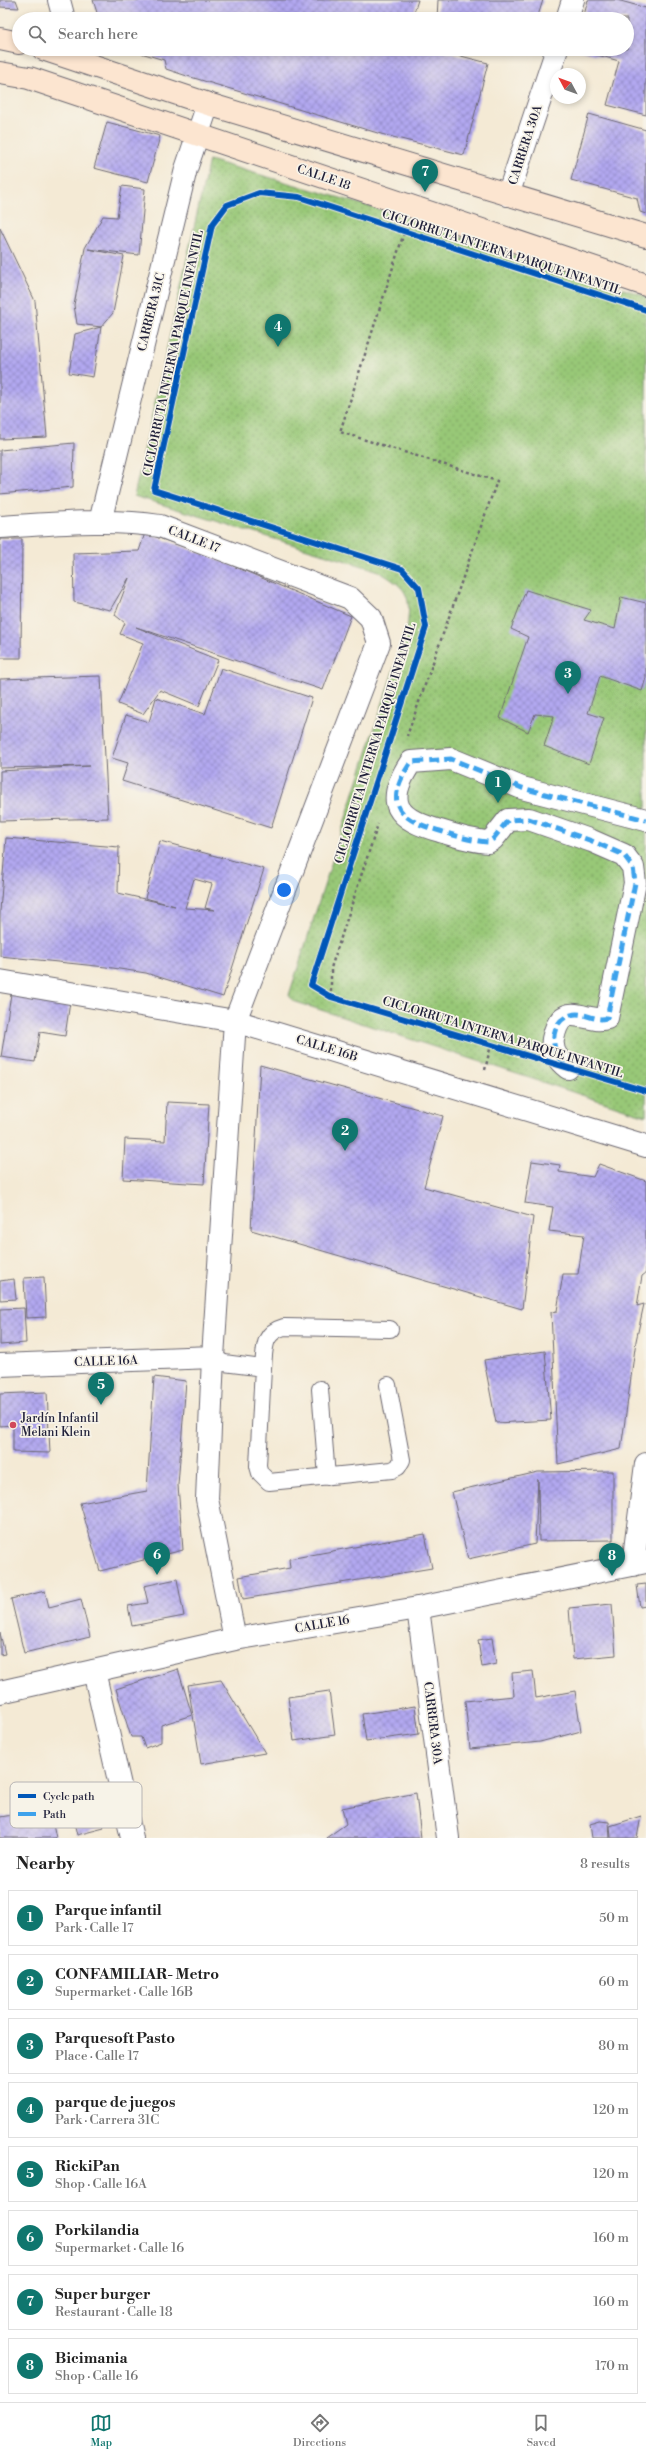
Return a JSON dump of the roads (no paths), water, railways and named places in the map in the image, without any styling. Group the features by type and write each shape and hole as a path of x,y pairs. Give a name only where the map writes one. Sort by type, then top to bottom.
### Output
{"main road":[{"path":"0,39 12,42"},
{"path":"77,56 208,104 646,236"},
{"name":"CALLE 18","path":"0,73 29,78 646,285"}],"street":[{"path":"59,0 62,12"},
{"path":"569,12 573,0"},
{"name":"CARRERA 30A","path":"508,195 555,56"},
{"name":"CARRERA 31C","path":"100,522 186,169 208,104"},
{"name":"CALLE 17","path":"0,527 100,522 134,522 160,526 350,598 371,618 379,643 235,1020"},
{"path":"568,1068 559,1061 555,1052 553,1043 554,1034 563,1019 571,1015 602,1020 607,1018 635,883 633,867 624,855 592,841 529,819 508,820 498,834 488,842 452,835 415,824 402,813 398,804 398,784 411,762 451,759 522,788 646,820"},
{"name":"CALLE 16B","path":"0,981 235,1020 646,1146"},
{"path":"234,1639 207,1499 213,1357 235,1020"},
{"name":"CALLE 16A","path":"0,1365 213,1357"},
{"path":"639,1563 646,1464"},
{"name":"CALLE 16","path":"0,1692 234,1639 418,1608 639,1563"},
{"name":"CARRERA 30A","path":"418,1608 448,1838"},
{"path":"94,1671 119,1782"},
{"path":"130,1828 132,1838"}],"lane":[{"path":"388,1385 402,1460 398,1467 392,1470 269,1482 260,1473 258,1466 263,1368 266,1341 274,1330 284,1328 390,1329"},
{"path":"213,1357 224,1363 263,1368"},
{"path":"320,1389 327,1477"}],"place":[{"name":"Super burger","path":"425,192"},
{"name":"parque de juegos","path":"278,347"},
{"name":"Parquesoft Pasto","path":"568,694"},
{"name":"Parque infantil","path":"498,803"},
{"name":"CONFAMILIAR- Metro","path":"345,1151"},
{"name":"RickiPan","path":"101,1405"},
{"name":"Jardín Infantil Melani Klein","path":"13,1425"},
{"name":"Porkilandia","path":"157,1575"},
{"name":"Bicimania","path":"612,1576"}]}
